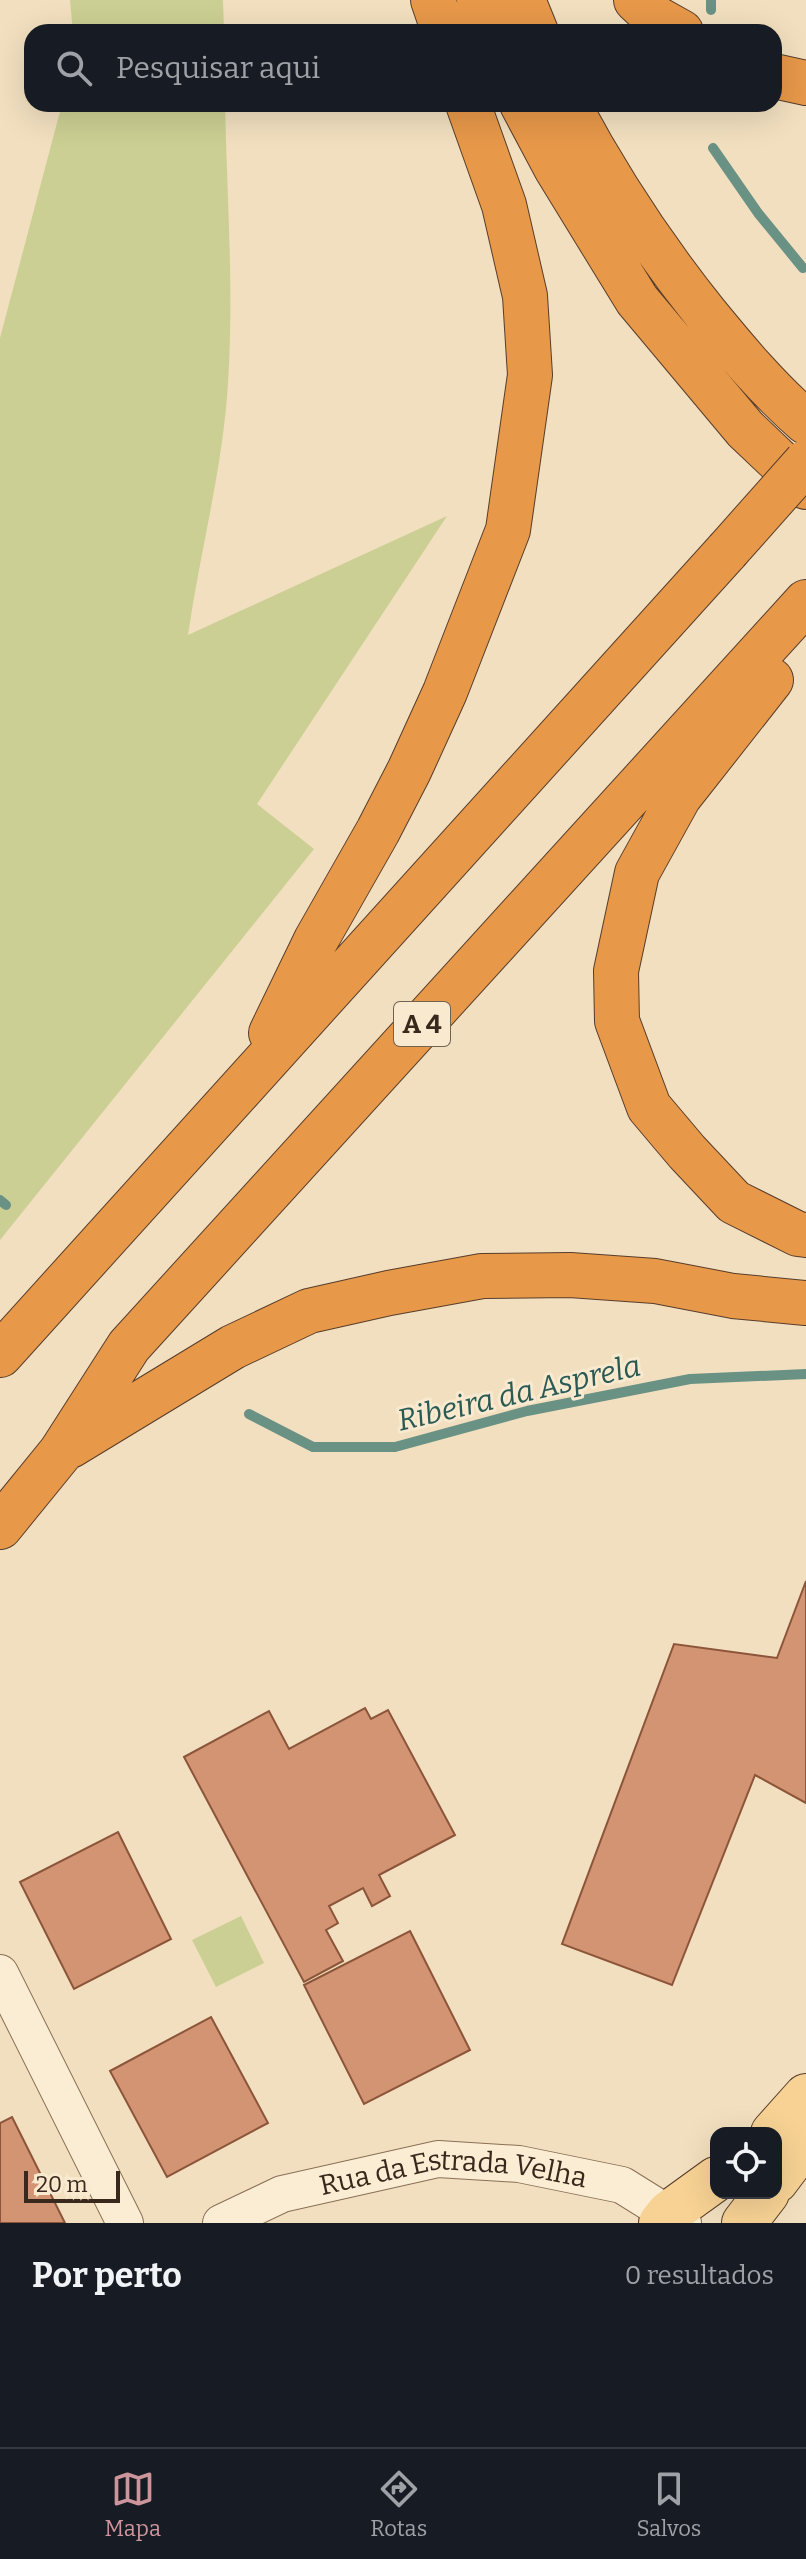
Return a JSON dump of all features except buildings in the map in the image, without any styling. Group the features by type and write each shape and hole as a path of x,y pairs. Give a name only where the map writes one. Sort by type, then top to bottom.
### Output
{"highway":[{"path":"433,0 441,24"},
{"path":"479,0 488,24"},
{"path":"523,0 533,24"},
{"path":"636,0 667,24"},
{"path":"782,78 806,83"},
{"path":"250,1077 316,940 409,771 445,692 508,530 530,375 525,296 504,205 471,112"},
{"path":"526,112 556,168 637,300 745,429 806,487"},
{"path":"572,112 600,165 675,275 735,350 806,422"},
{"path":"0,1355 806,462"},
{"path":"803,606 791,655 679,797 637,873 616,971 617,1021 649,1107 734,1202 798,1234 806,1235"},
{"name":"A 4","path":"0,1527 61,1452 129,1346 803,606"},
{"path":"61,1452 233,1347 309,1311 389,1293 482,1276 570,1275 655,1281 733,1296 806,1303"}],"main road":[{"path":"778,2127 806,2096"},
{"path":"782,2173 806,2141"},
{"path":"671,2220 710,2184"},
{"path":"744,2223 762,2199"}],"street":[{"path":"0,1973 125,2223"},
{"name":"Rua da Estrada Velha","path":"221,2223 282,2194 438,2159 519,2164 622,2185 671,2220"}],"green space":[{"path":"70,0 223,0 224,24 72,24"},
{"path":"60,112 225,112 230,279 228,383 221,446 188,635 447,516 257,804 314,849 0,1240 0,338"},
{"path":"241,1916 264,1963 216,1987 192,1940"}],"waterway":[{"path":"711,0 711,10"},
{"path":"713,148 758,213 803,268"},
{"name":"Ribeira da Asprela","path":"0,1200 6,1205"},
{"name":"Ribeira da Asprela","path":"249,1414 313,1447 395,1447 527,1411 690,1379 806,1374"}]}
